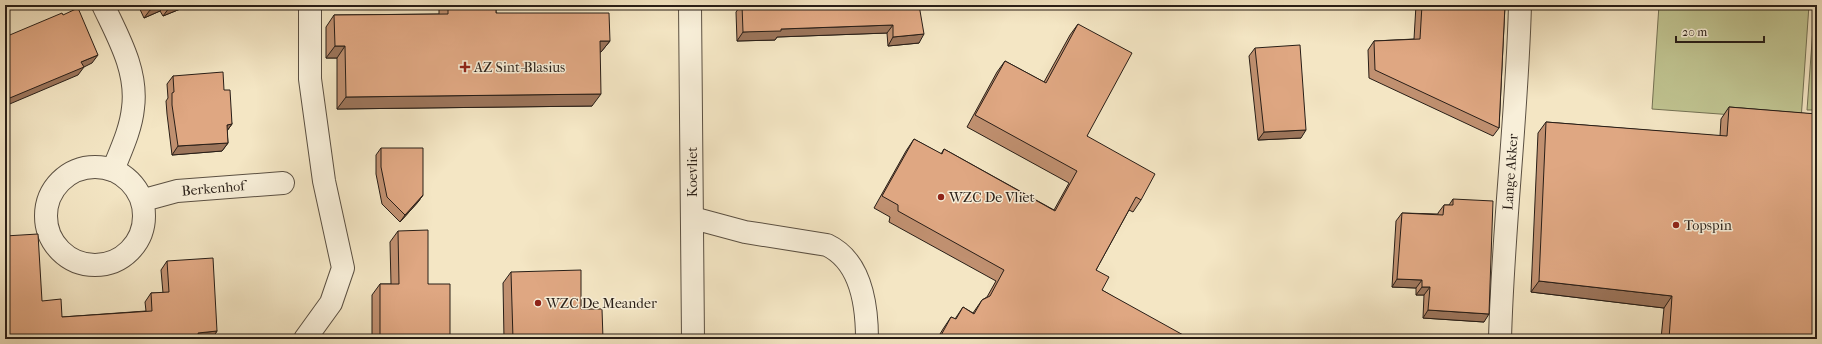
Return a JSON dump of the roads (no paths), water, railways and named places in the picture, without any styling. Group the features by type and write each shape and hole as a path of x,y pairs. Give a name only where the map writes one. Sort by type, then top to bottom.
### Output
{"street":[{"path":"103,5 128,60 133,82 133,108 125,141 113,170"},
{"path":"305,339 331,303 343,268 324,181 310,79 310,5"},
{"name":"Koevliet","path":"690,5 693,339"},
{"name":"Lange Akker","path":"1500,339 1502,282 1519,61 1520,5"},
{"path":"100,166 113,170 130,181 144,200 143,225 139,239 123,257 103,265 90,265 65,256 50,238 46,209 50,193 59,181 72,171 83,167 100,166"},
{"name":"Berkenhof","path":"144,200 177,191 282,183"},
{"path":"693,218 745,232 827,246 837,250 861,284 867,325 867,339"}],"place":[{"name":"AZ Sint-Blasius","path":"465,67"},
{"name":"WZC De Vliet","path":"941,197"},
{"name":"Topspin","path":"1676,225"},
{"name":"WZC De Meander","path":"538,303"}]}
